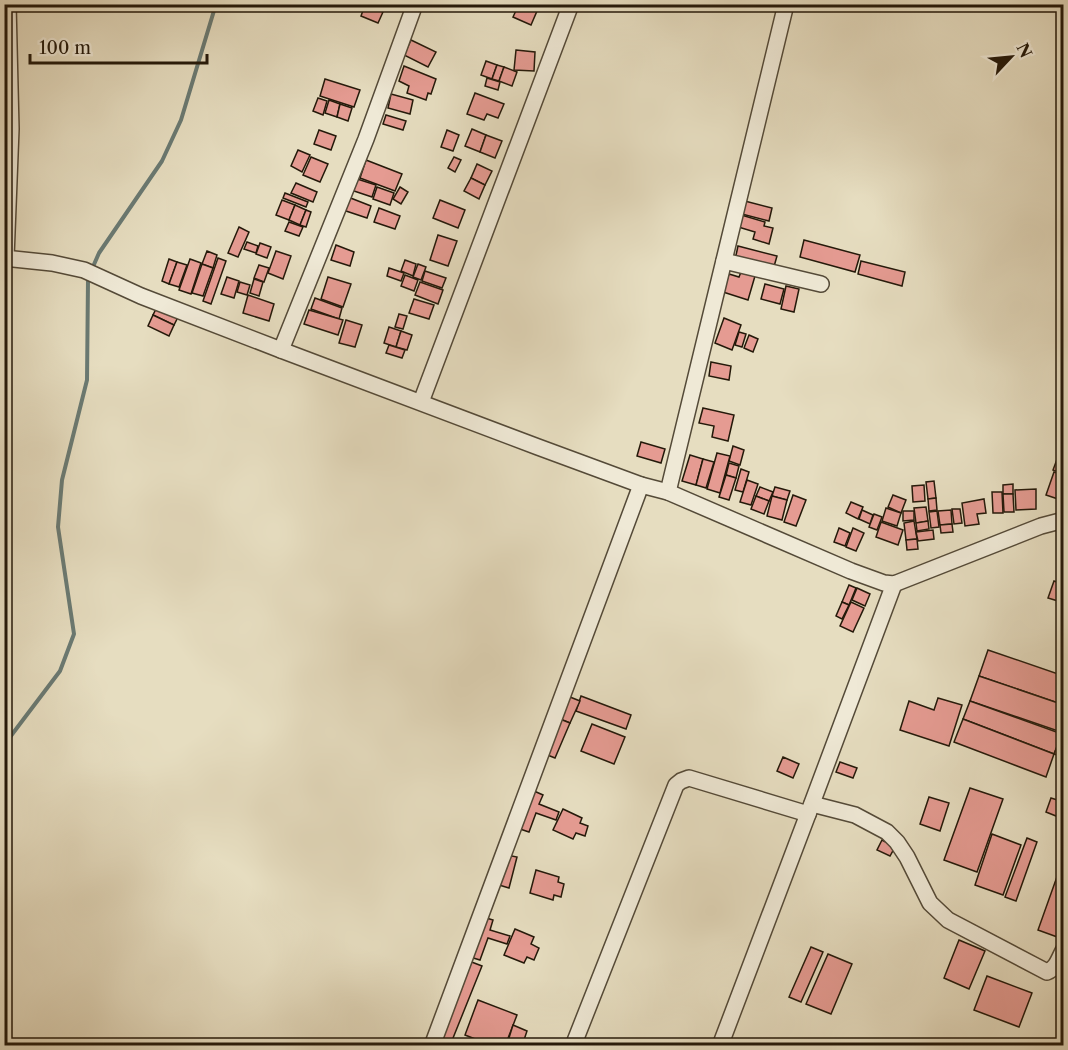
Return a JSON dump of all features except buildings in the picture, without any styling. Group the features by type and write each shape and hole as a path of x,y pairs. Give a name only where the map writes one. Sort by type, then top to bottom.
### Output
{"street":[{"path":"8,4 11,129 5,258 52,263 84,270 141,296 281,350 641,485 668,492 884,583 894,584 1041,526 1064,520"},
{"path":"281,350 366,139 415,4"},
{"path":"421,402 571,4"},
{"path":"668,492 786,4"},
{"path":"724,261 821,284"},
{"path":"432,1046 641,485"},
{"path":"720,1046 894,584"},
{"path":"573,1046 676,785 689,778 810,809 855,815 887,832 897,842 930,903 948,920 1047,972 1057,965 1064,949"}],"waterway":[{"path":"92,269 99,253 162,161 181,120 216,4"},
{"path":"4,745 60,671 74,634 58,527 62,480 87,380 88,280 90,276"},
{"path":"1059,355 1064,345"}]}
